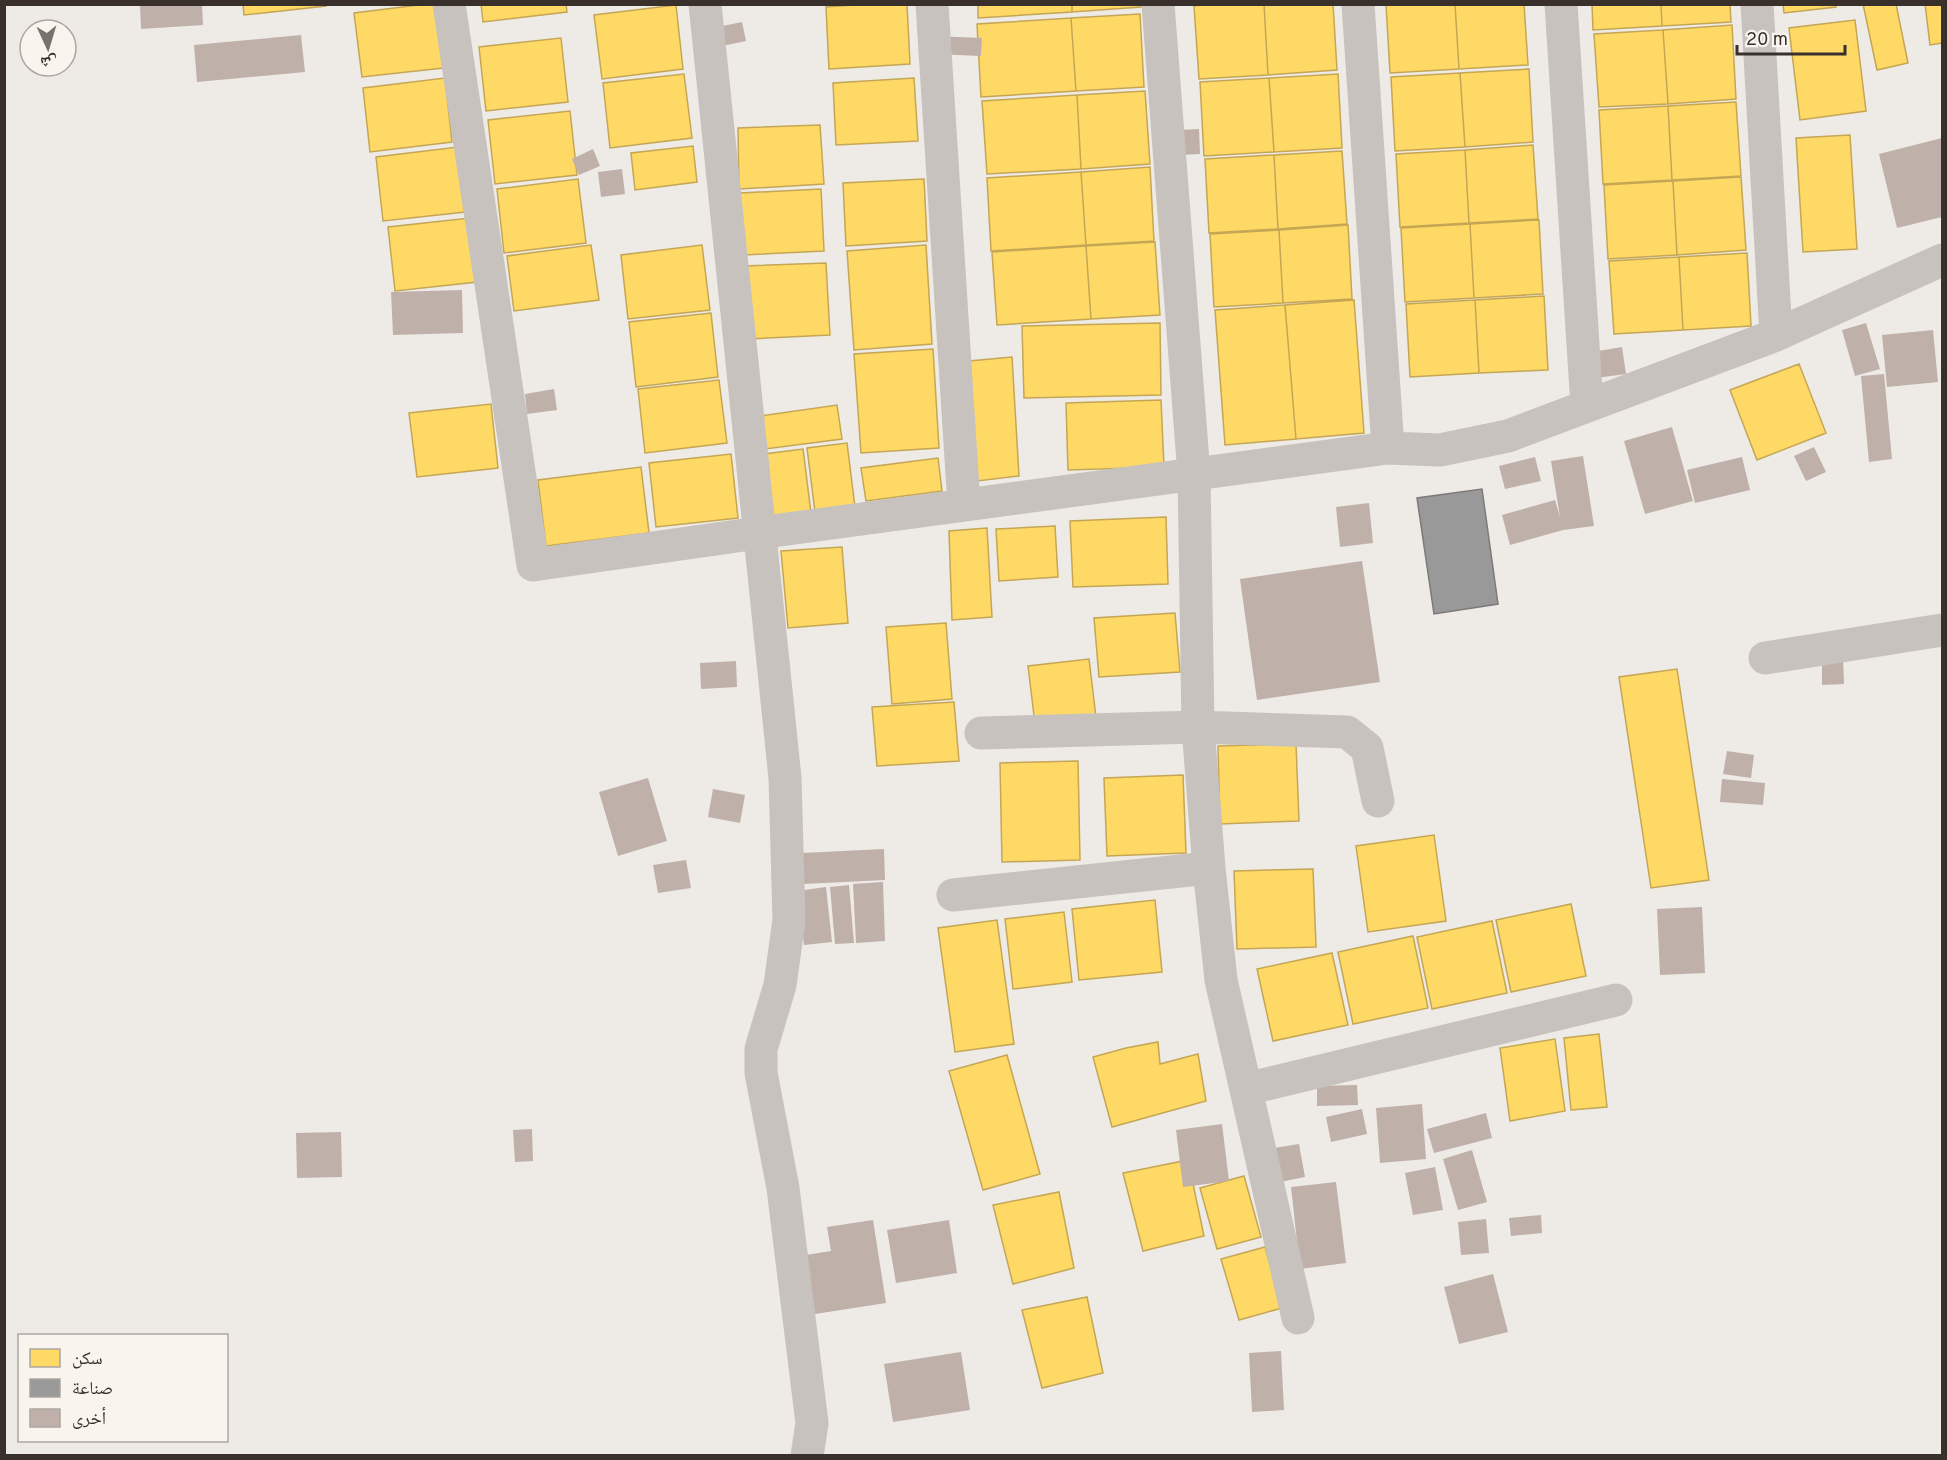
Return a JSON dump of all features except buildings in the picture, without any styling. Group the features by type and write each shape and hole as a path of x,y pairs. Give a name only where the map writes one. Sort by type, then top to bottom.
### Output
{"street":[{"path":"449,4 533,565 1388,448 1440,450 1508,436 1776,334 1942,260"},
{"path":"705,4 785,778 789,920 780,985 761,1049 760,1073 783,1188 811,1411 812,1423 807,1455"},
{"path":"932,4 964,505"},
{"path":"1158,4 1194,475 1198,727 1209,868 1221,980 1298,1318"},
{"path":"1358,4 1388,448"},
{"path":"1561,4 1587,406"},
{"path":"1756,4 1776,334"},
{"path":"1765,658 1942,630"},
{"path":"981,733 1198,727 1347,732 1367,748 1378,801"},
{"path":"953,895 1209,868"},
{"path":"1246,1089 1616,1000"}]}
